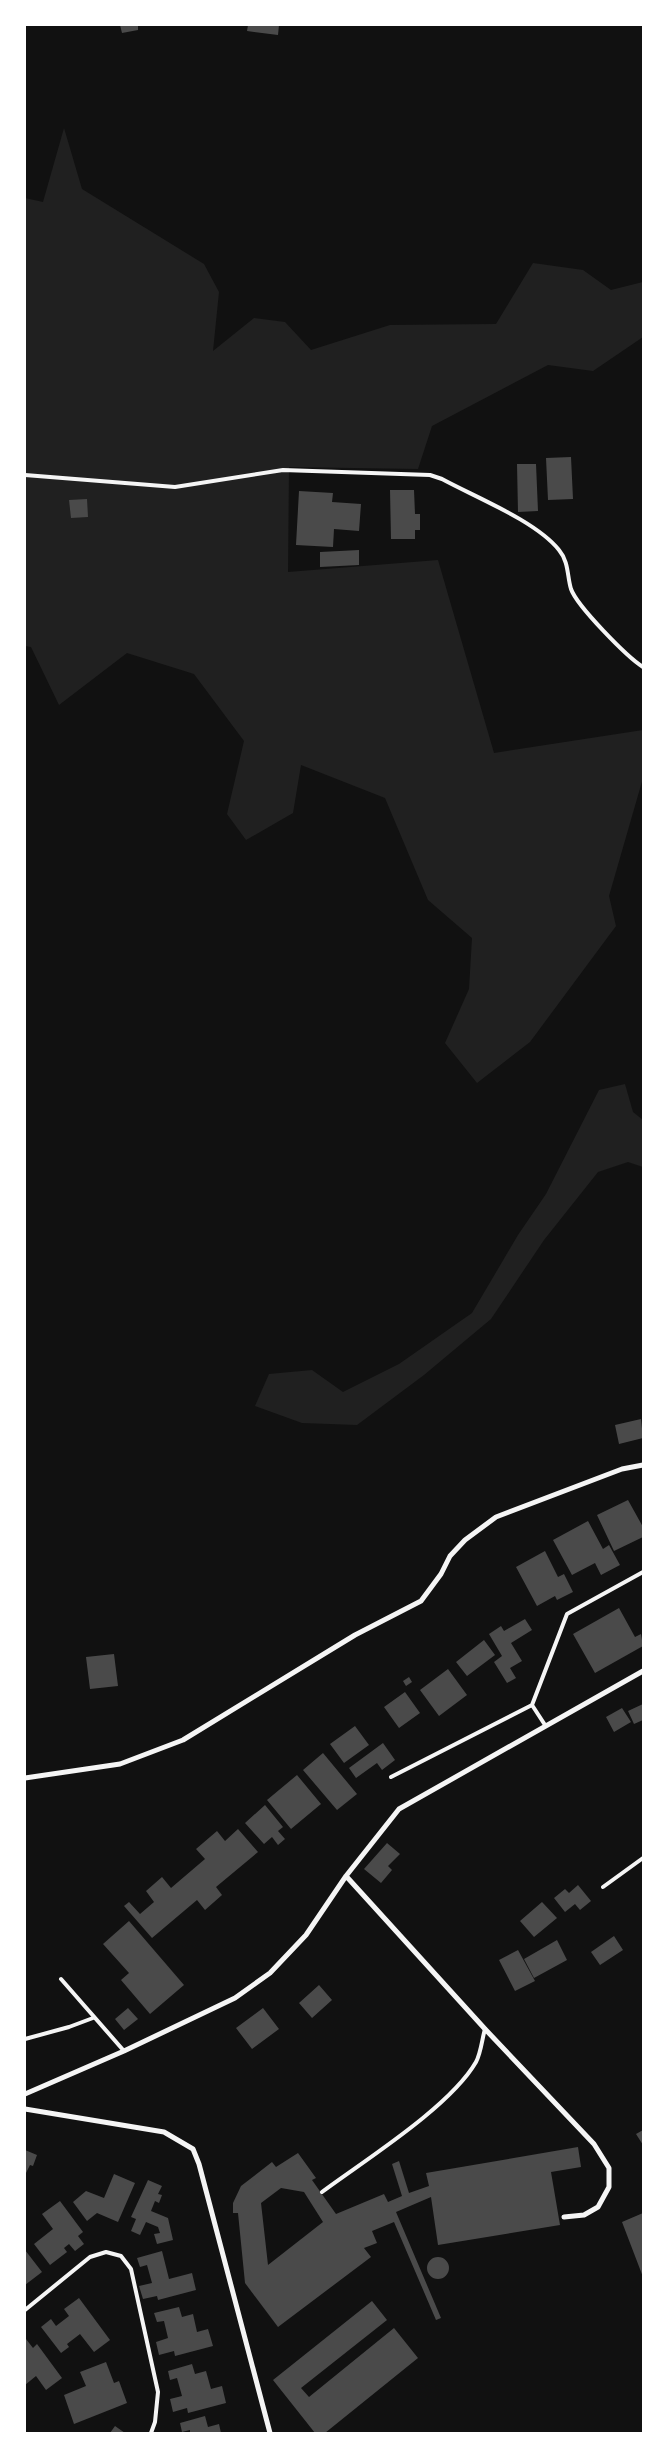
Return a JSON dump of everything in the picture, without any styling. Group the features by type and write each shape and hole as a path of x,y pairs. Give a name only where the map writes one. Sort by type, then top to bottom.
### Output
{"street":[{"path":"25,1778 120,1764 183,1740 355,1636 421,1601 441,1574 450,1556 465,1540 496,1517 622,1469 643,1465"},
{"path":"25,2094 124,2052 235,1998 270,1973 306,1935 346,1876 399,1809 643,1670"},
{"path":"346,1876 485,2029 594,2144 609,2168 609,2187 598,2206 584,2215 564,2217"},
{"path":"25,2109 164,2132 193,2149 199,2164 270,2433"}],"lane":[{"path":"25,475 175,487 283,470 430,475 442,479 534,528 559,550 568,568 571,589 578,603 643,668"},
{"path":"391,1777 532,1705 568,1614 643,1572"},
{"path":"532,1705 545,1725"},
{"path":"602,1886 643,1858"},
{"path":"61,1979 124,2052"},
{"path":"25,2039 69,2027 93,2018"},
{"path":"322,2192 398,2135 460,2083 476,2061 485,2029"},
{"path":"25,2310 90,2256 106,2252 121,2256 131,2269 158,2392 151,2433"}],"shaded area":[{"path":"64,128 82,189 204,264 219,292 213,351 254,318 285,322 311,350 390,325 496,324 533,263 583,270 611,290 643,282 643,337 593,371 548,365 432,426 418,469 289,467 288,572 438,560 494,753 643,730 643,778 609,896 616,926 530,1042 477,1083 445,1043 469,989 472,938 428,900 385,798 301,765 293,813 246,840 227,814 244,741 194,674 127,653 59,705 31,647 25,646 25,198 43,202"},
{"path":"625,1084 633,1112 643,1120 643,1167 628,1162 598,1172 544,1240 491,1319 424,1375 357,1425 302,1423 255,1406 269,1374 312,1370 343,1392 399,1364 472,1313 518,1235 546,1194 599,1090"}],"building":[{"path":"120,25 138,25 138,30 122,33"},
{"path":"248,25 279,25 278,35 247,31"},
{"path":"571,457 573,499 548,500 546,458"},
{"path":"517,464 536,464 538,511 518,512"},
{"path":"390,490 414,490 415,514 420,514 420,530 415,530 415,539 391,539"},
{"path":"299,491 333,493 332,502 361,504 359,531 334,529 333,547 296,545"},
{"path":"87,499 88,517 71,518 69,500"},
{"path":"359,550 359,565 320,567 320,552"},
{"path":"641,1419 643,1438 619,1444 615,1425"},
{"path":"628,1500 643,1527 643,1537 614,1551 597,1515"},
{"path":"588,1521 603,1549 609,1545 620,1565 601,1575 595,1563 572,1575 553,1540"},
{"path":"545,1551 558,1577 564,1574 573,1592 557,1600 555,1596 537,1606 516,1567"},
{"path":"619,1608 635,1637 641,1634 643,1646 595,1673 573,1634"},
{"path":"525,1619 532,1630 511,1643 522,1661 510,1668 516,1678 507,1683 494,1662 502,1656 489,1634 501,1626 504,1631"},
{"path":"484,1640 495,1655 467,1676 456,1662"},
{"path":"114,1654 118,1686 90,1689 86,1657"},
{"path":"448,1669 467,1695 439,1716 420,1690"},
{"path":"409,1677 412,1682 406,1686 403,1681"},
{"path":"405,1692 420,1713 399,1728 384,1707"},
{"path":"643,1704 643,1720 634,1724 628,1711"},
{"path":"622,1708 631,1722 614,1732 606,1717"},
{"path":"355,1726 369,1745 344,1763 330,1744"},
{"path":"383,1743 395,1760 382,1770 377,1763 356,1778 349,1768"},
{"path":"323,1753 357,1794 337,1810 303,1770"},
{"path":"297,1775 321,1804 291,1829 267,1800"},
{"path":"265,1805 283,1827 278,1831 285,1839 278,1845 272,1837 264,1844 245,1823"},
{"path":"238,1829 258,1852 216,1887 222,1895 205,1910 197,1900 152,1938 124,1906 129,1902 140,1914 154,1902 146,1891 162,1877 171,1888 205,1859 196,1849 217,1831 225,1841"},
{"path":"387,1843 400,1854 388,1866 392,1870 381,1883 364,1869"},
{"path":"578,1885 591,1901 580,1910 575,1904 565,1912 554,1898 565,1889 569,1893"},
{"path":"542,1902 557,1918 534,1937 520,1921"},
{"path":"129,1921 184,1985 150,2014 121,1980 129,1973 103,1944"},
{"path":"614,1936 623,1950 600,1965 591,1952"},
{"path":"557,1940 567,1960 534,1978 524,1959"},
{"path":"518,1950 535,1981 515,1991 499,1960"},
{"path":"319,1985 332,2000 312,2018 299,2003"},
{"path":"128,2008 138,2019 124,2030 115,2019"},
{"path":"263,2008 279,2029 252,2049 236,2028"},
{"path":"643,2130 643,2145 636,2134"},
{"path":"578,2147 581,2167 551,2172 560,2225 438,2245 431,2197 396,2212 441,2318 436,2320 394,2222 372,2231 377,2243 364,2248 371,2257 278,2327 245,2283 238,2213 233,2213 233,2203 241,2186 272,2162 276,2167 298,2153 316,2178 312,2180 336,2214 384,2194 388,2202 402,2196 392,2164 399,2161 409,2193 429,2186 426,2173","holes":["281,2188 304,2192 323,2222 268,2265 261,2203"]},
{"path":"25,2150 37,2155 33,2166 30,2165 25,2175"},
{"path":"114,2174 135,2183 118,2222 97,2213 87,2221 73,2202 86,2191 104,2198"},
{"path":"148,2180 162,2186 158,2194 162,2195 159,2203 155,2201 151,2211 168,2218 173,2240 157,2244 154,2234 160,2233 158,2227 146,2222 140,2235 131,2231 136,2219 131,2217"},
{"path":"60,2201 83,2232 78,2236 84,2244 75,2251 69,2244 64,2248 67,2252 50,2265 34,2244 53,2229 42,2214"},
{"path":"643,2213 643,2277 622,2222"},
{"path":"25,2250 42,2272 25,2285"},
{"path":"162,2251 169,2279 192,2273 196,2290 158,2300 157,2296 143,2299 139,2286 152,2283 147,2265 140,2267 137,2258"},
{"path":"438,2257 448,2264 449,2268 442,2278 438,2279 428,2272 427,2268 434,2258"},
{"path":"79,2298 110,2340 94,2352 80,2334 67,2344 69,2347 61,2353 41,2327 51,2319 56,2326 69,2316 64,2309"},
{"path":"372,2301 387,2320 301,2388 309,2397 394,2328 418,2358 325,2433 315,2433 273,2380"},
{"path":"179,2307 182,2317 193,2314 197,2332 208,2329 213,2346 175,2356 174,2351 159,2355 156,2342 168,2338 164,2321 157,2322 154,2313"},
{"path":"26,2339 33,2348 37,2344 62,2378 46,2390 36,2376 25,2385"},
{"path":"106,2362 114,2383 119,2381 127,2403 74,2424 64,2395 86,2386 80,2372"},
{"path":"192,2364 195,2374 206,2371 211,2389 222,2386 226,2403 188,2413 187,2408 173,2412 170,2399 182,2396 177,2378 170,2380 168,2371"},
{"path":"205,2416 208,2427 219,2424 221,2433 190,2433 190,2430 182,2432 180,2423"},
{"path":"115,2426 125,2433 110,2433"}]}
